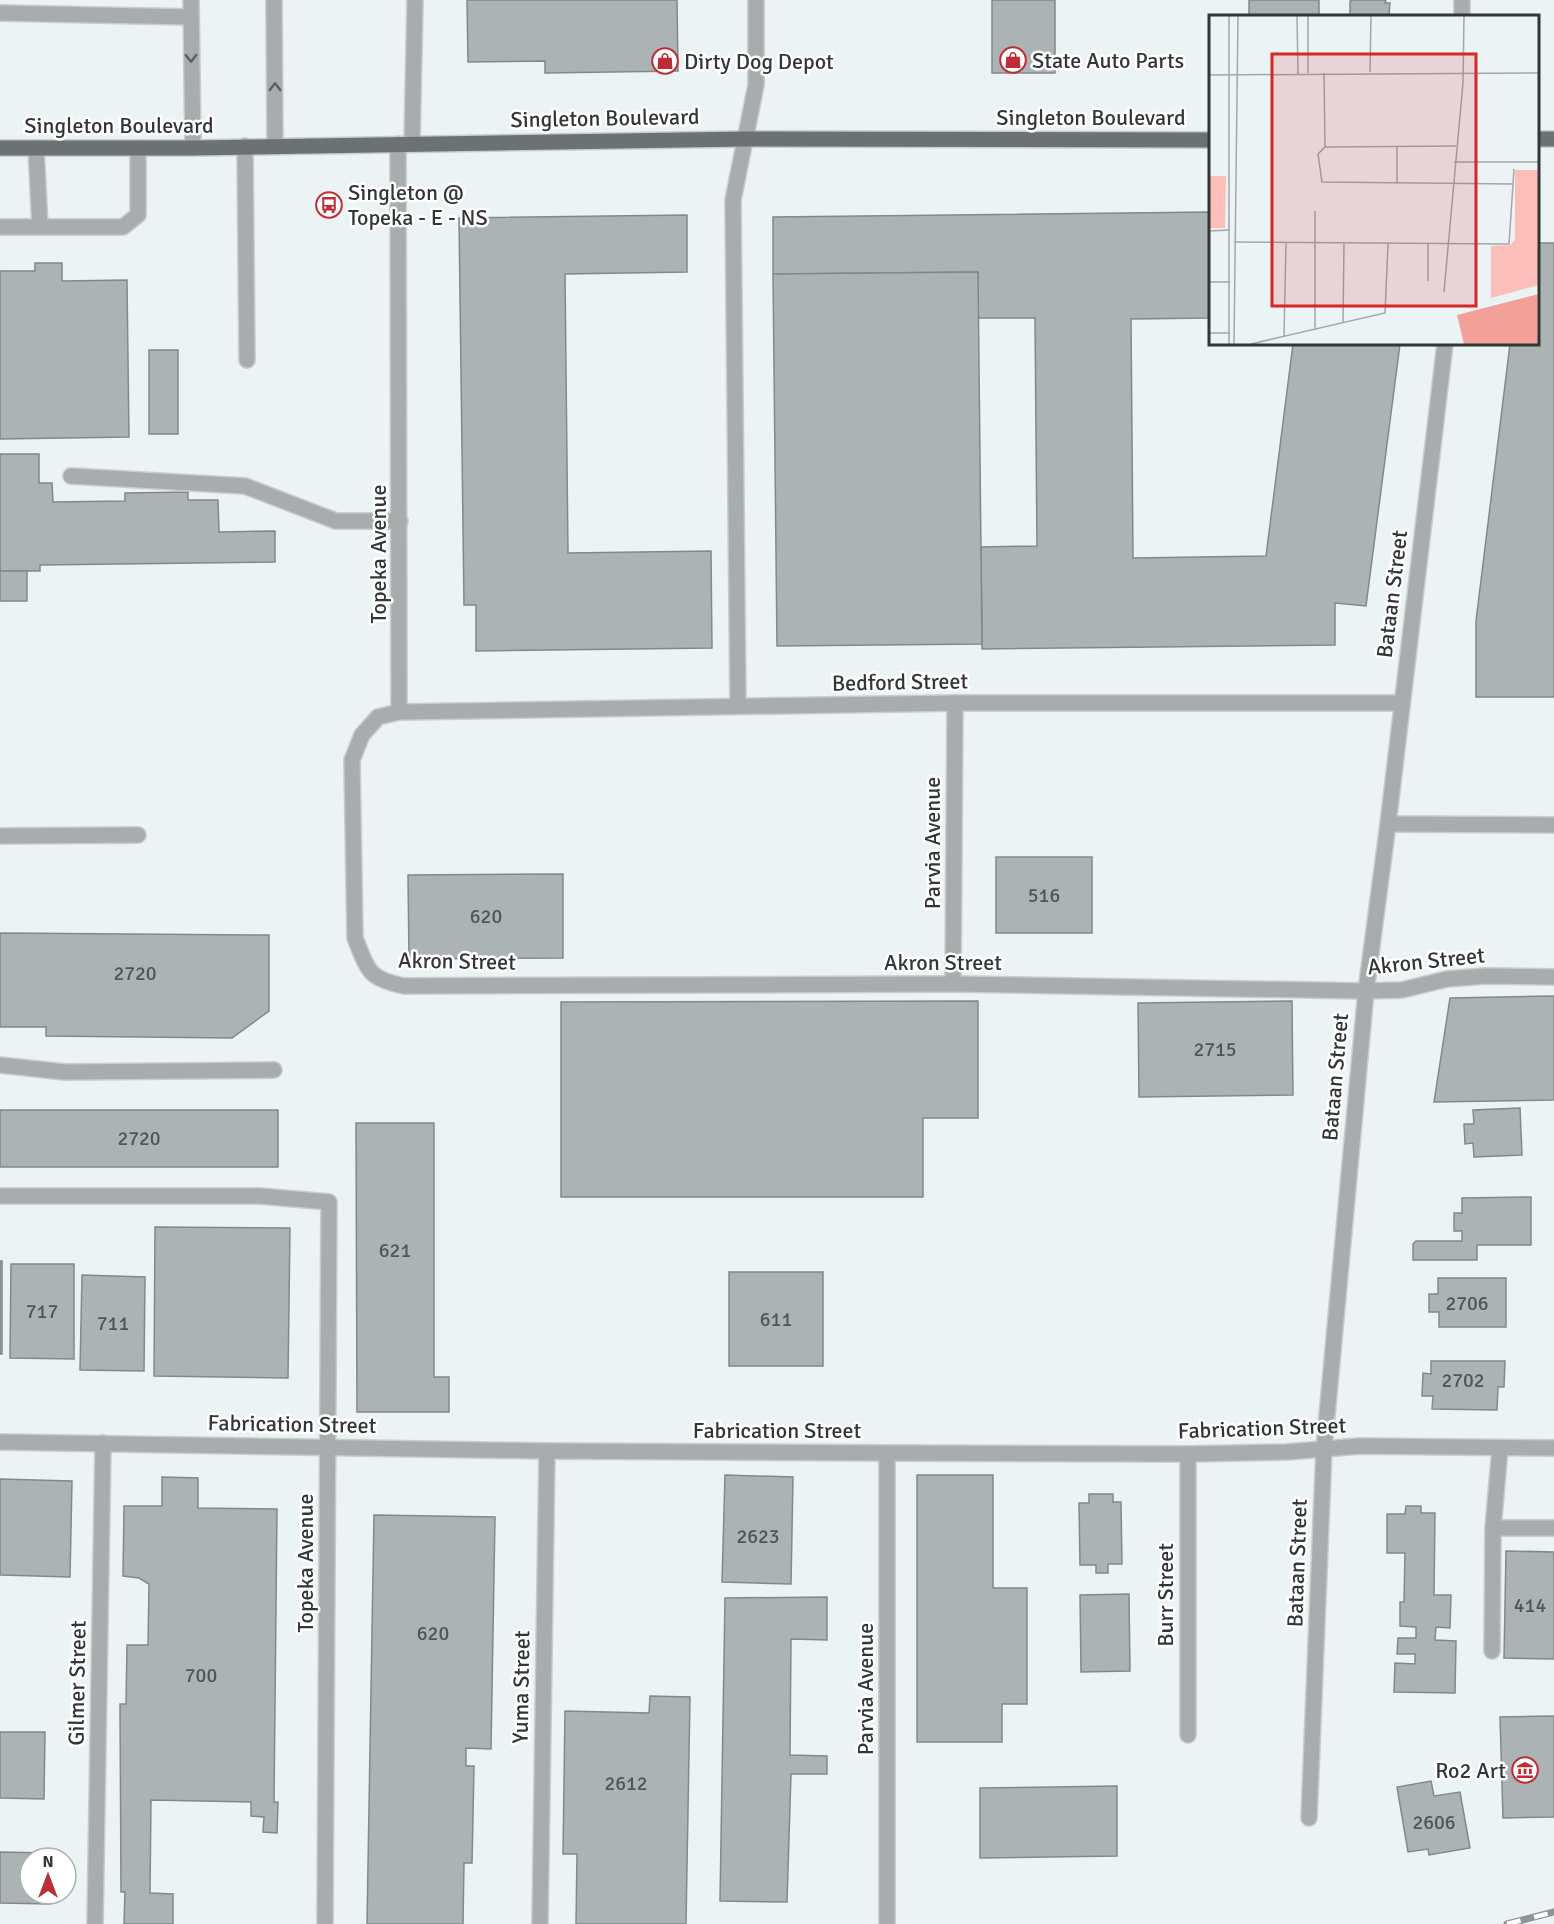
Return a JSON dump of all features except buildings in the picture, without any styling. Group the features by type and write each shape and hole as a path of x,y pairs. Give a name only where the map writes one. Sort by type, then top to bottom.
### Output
{"main road":[{"name":"Singleton Boulevard","path":"0,148 193,148 745,139 1209,140"}],"street":[{"path":"191,0 193,148"},
{"path":"274,0 275,145"},
{"name":"Topeka Avenue","path":"399,712 405,144 415,0"},
{"path":"738,706 733,200 756,86 756,0"},
{"path":"0,13 191,17"},
{"path":"245,146 247,360"},
{"path":"36,148 40,227"},
{"path":"0,227 123,227 138,215 138,148"},
{"name":"Bataan Street","path":"1309,1818 1324,1448 1366,991 1445,345"},
{"path":"71,476 245,486 336,521 400,521"},
{"name":"Bedford Street","path":"399,712 955,703 1401,703"},
{"name":"Parvia Avenue","path":"953,984 955,703"},
{"name":"Akron Street","path":"399,712 378,717 362,735 352,760 355,939 365,965 381,981 404,986 953,984 1366,991 1402,990 1447,979 1554,978"},
{"path":"1388,824 1554,825"},
{"path":"0,836 138,835"},
{"path":"0,1065 64,1072 274,1070"},
{"name":"Topeka Avenue","path":"0,1196 260,1196 328,1202 326,1924"},
{"name":"Fabrication Street","path":"0,1442 888,1454 1188,1454 1287,1452 1360,1446 1554,1448"},
{"name":"Gilmer Street","path":"95,1924 104,1443"},
{"path":"1492,1651 1493,1528 1500,1448"},
{"name":"Yuma Street","path":"540,1924 548,1451"},
{"name":"Parvia Avenue","path":"887,1924 888,1454"},
{"name":"Burr Street","path":"1188,1454 1188,1735"},
{"path":"1493,1528 1554,1528"}],"railway":[{"path":"1507,1924 1554,1912"}],"place":[{"name":"State Auto Parts","path":"1013,60"},
{"name":"Dirty Dog Depot","path":"665,61"},
{"name":"Singleton @ Topeka - E - NS","path":"329,205"},
{"name":"Ro2 Art","path":"1525,1770"}]}
